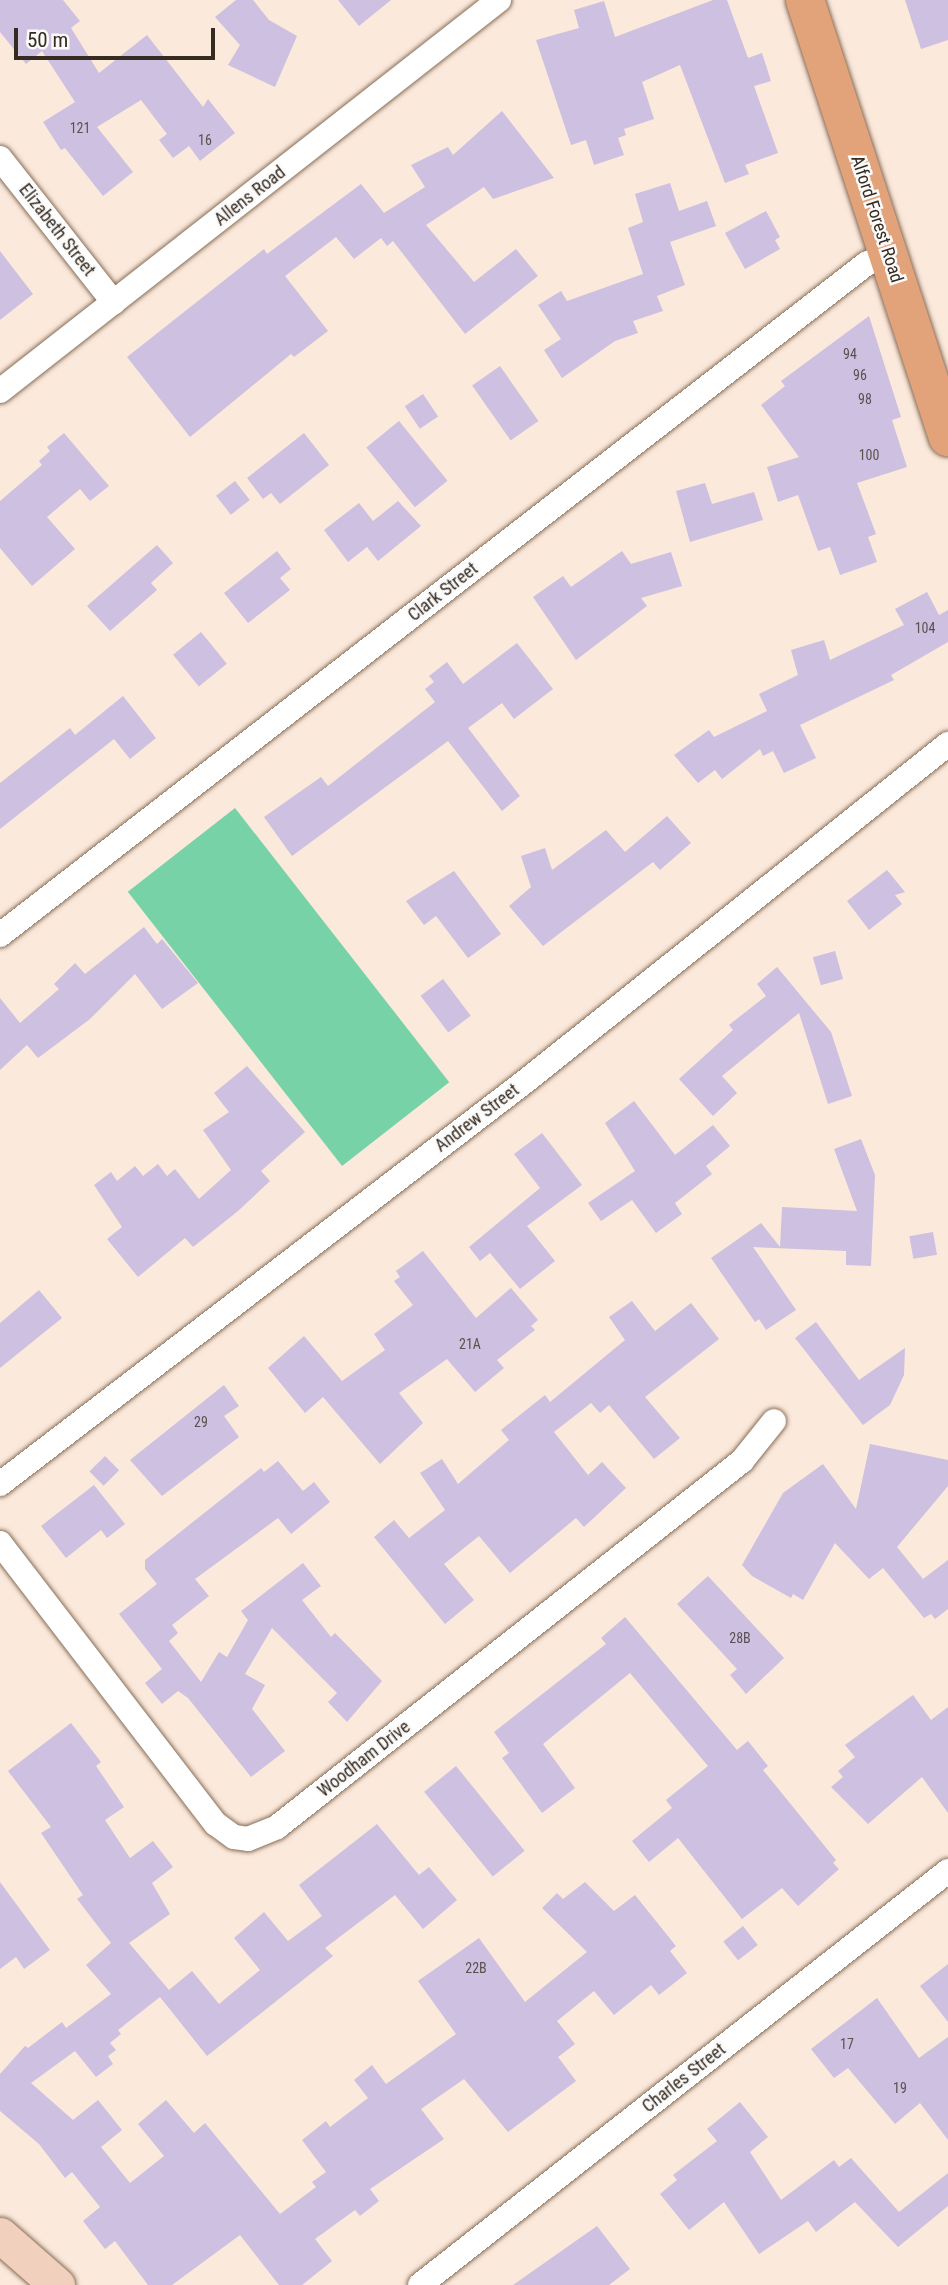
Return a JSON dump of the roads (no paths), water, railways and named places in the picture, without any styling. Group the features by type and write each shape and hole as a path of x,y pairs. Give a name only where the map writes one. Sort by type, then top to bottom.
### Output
{"main road":[{"name":"Alford Forest Road","path":"805,0 948,437"}],"street":[{"name":"Allens Road","path":"0,391 499,0"},
{"name":"Elizabeth Street","path":"0,158 114,303"},
{"name":"Clark Street","path":"0,935 866,264 888,254"},
{"name":"Andrew Street","path":"0,1484 527,1080 948,744"},
{"name":"Woodham Drive","path":"0,1543 216,1824 234,1837 248,1839 276,1827 742,1461 775,1421"},
{"name":"Charles Street","path":"420,2285 948,1871"},
{"path":"0,2235 57,2285"}]}
